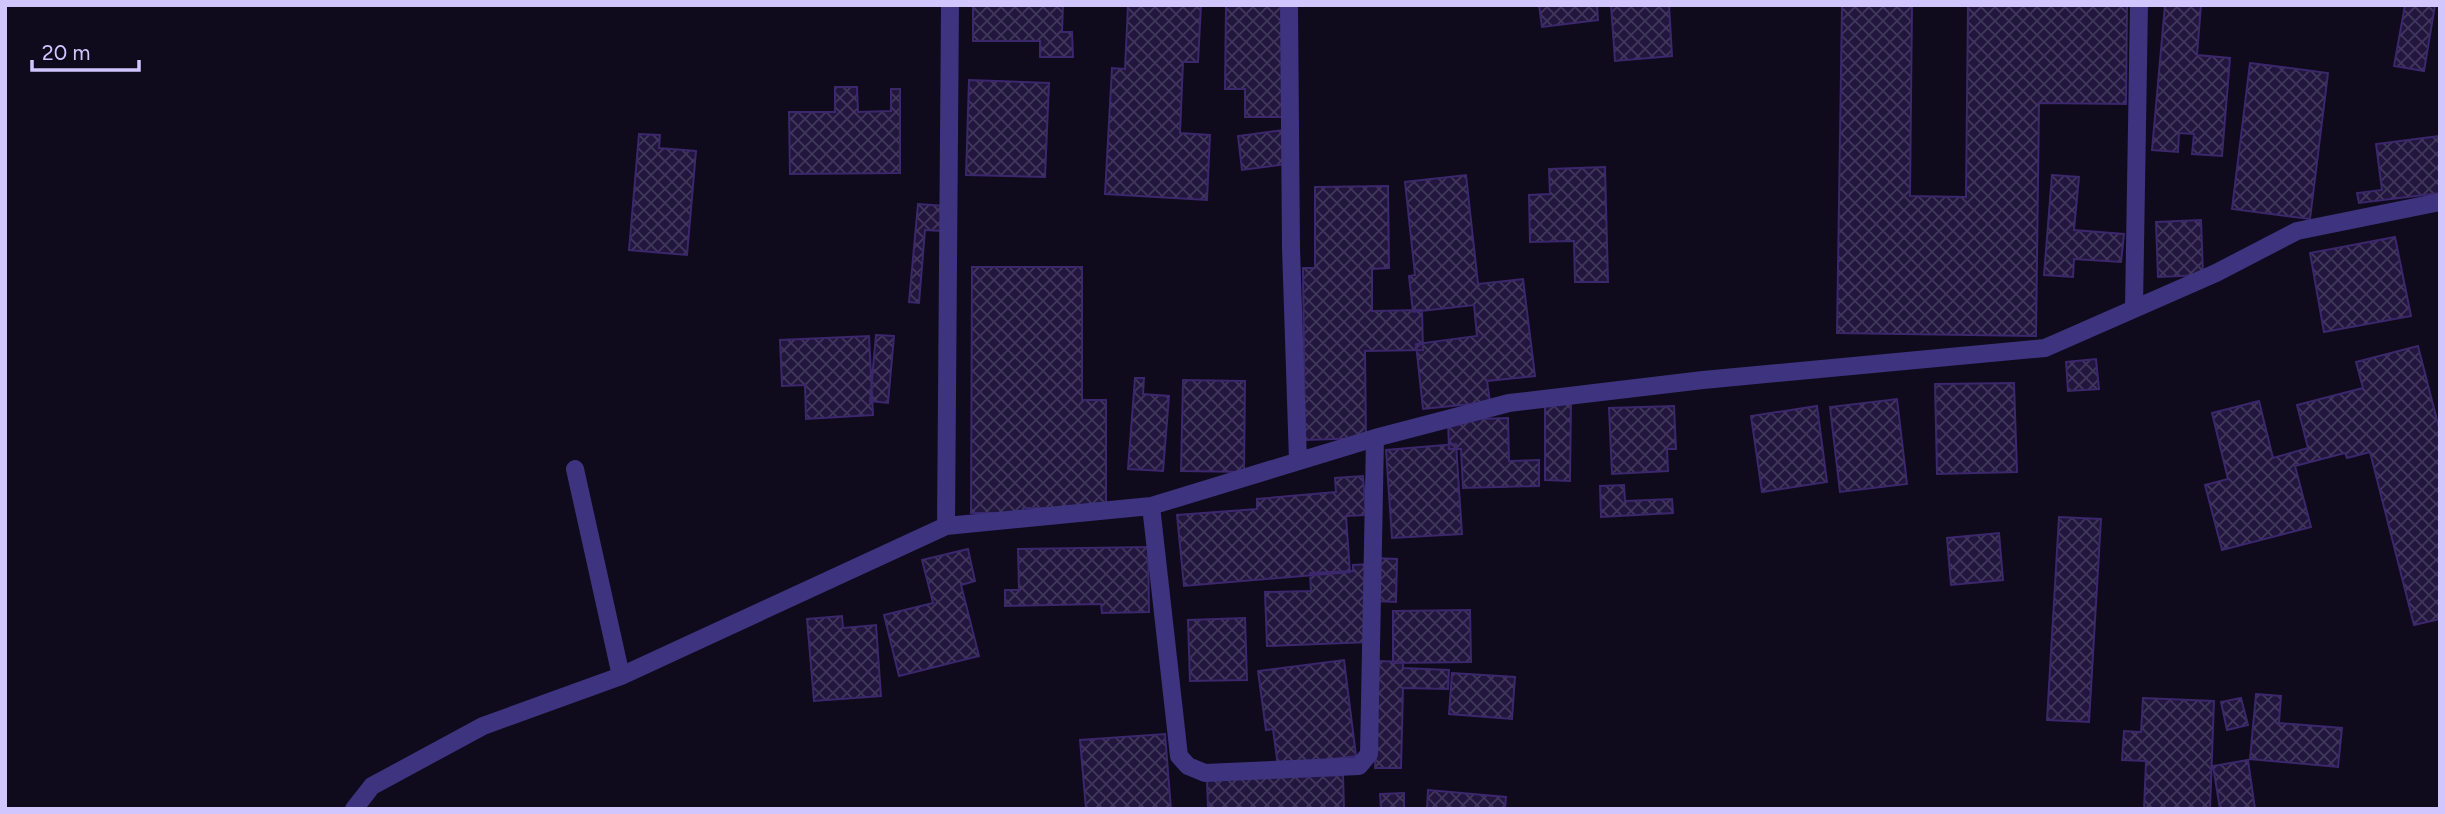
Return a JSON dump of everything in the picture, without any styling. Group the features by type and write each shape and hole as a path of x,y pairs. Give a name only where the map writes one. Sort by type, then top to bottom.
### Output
{"street":[{"path":"946,526 950,5"},
{"path":"1289,5 1291,247 1298,461"},
{"path":"2134,307 2139,5"},
{"path":"354,809 372,786 483,726 621,676 946,526 1150,506 1375,438 1509,403 1703,380 2045,348 2216,273 2297,231 2440,202"},
{"path":"1150,506 1179,756 1188,766 1205,773 1359,766 1368,754 1375,438"},
{"path":"575,469 621,676"}],"building":[{"path":"973,5 1063,5 1062,32 1072,32 1073,57 1040,57 1040,41 973,41"},
{"path":"1128,5 1201,5 1198,62 1183,62 1180,133 1210,135 1207,200 1105,194 1112,68 1125,69"},
{"path":"1226,5 1285,5 1284,117 1245,117 1245,89 1225,89"},
{"path":"1539,5 1597,5 1598,20 1542,27"},
{"path":"1611,5 1669,5 1672,56 1615,61"},
{"path":"1842,5 1912,5 1910,196 1966,197 1968,5 2127,5 2126,104 2039,103 2036,336 1837,333"},
{"path":"2165,5 2201,5 2197,55 2230,58 2222,156 2192,154 2194,134 2179,133 2178,152 2152,150"},
{"path":"2405,5 2435,5 2424,71 2394,66"},
{"path":"2250,63 2328,73 2310,219 2232,209"},
{"path":"969,80 1049,83 1045,177 966,175"},
{"path":"835,87 857,87 858,112 891,111 891,89 900,89 900,173 790,174 789,112 835,112"},
{"path":"1283,130 1288,164 1242,170 1238,136"},
{"path":"639,134 660,135 659,148 696,151 687,255 629,250"},
{"path":"2440,136 2440,193 2359,203 2357,193 2382,190 2376,144"},
{"path":"1605,167 1608,282 1575,282 1574,241 1530,242 1529,195 1550,194 1549,169"},
{"path":"1466,175 1478,284 1523,279 1535,376 1487,381 1490,402 1423,409 1416,344 1477,336 1474,305 1413,312 1409,276 1415,275 1405,182"},
{"path":"2052,175 2079,177 2074,230 2124,234 2121,262 2074,259 2073,277 2044,275"},
{"path":"1388,186 1389,268 1372,269 1372,311 1422,310 1423,350 1365,351 1366,438 1305,440 1303,268 1315,268 1315,187"},
{"path":"918,204 944,206 941,231 925,230 919,303 909,302"},
{"path":"2201,220 2203,275 2158,277 2156,222"},
{"path":"2395,237 2411,316 2324,332 2310,253"},
{"path":"972,267 1082,267 1082,400 1106,400 1106,508 1023,508 1023,513 971,513"},
{"path":"876,335 894,336 888,403 870,401"},
{"path":"869,336 873,415 806,419 805,385 782,386 780,340"},
{"path":"2418,346 2440,432 2440,619 2414,625 2370,452 2347,458 2345,453 2295,466 2311,527 2222,550 2205,485 2228,479 2212,413 2259,401 2273,458 2308,448 2297,405 2363,388 2356,362"},
{"path":"2096,359 2099,389 2068,391 2066,362"},
{"path":"1135,378 1144,378 1143,394 1169,396 1163,471 1128,469"},
{"path":"1183,380 1245,381 1244,472 1181,471"},
{"path":"2014,383 2017,472 1937,474 1935,384"},
{"path":"1897,399 1907,484 1840,492 1830,407"},
{"path":"1545,401 1571,401 1570,481 1545,480"},
{"path":"1674,406 1676,449 1667,449 1668,471 1612,474 1609,408"},
{"path":"1817,406 1827,482 1762,492 1751,416"},
{"path":"1508,418 1509,461 1539,460 1539,486 1463,488 1461,449 1449,449 1448,420"},
{"path":"1456,444 1462,534 1392,538 1386,450"},
{"path":"1363,476 1366,515 1346,516 1350,572 1184,586 1177,515 1257,509 1257,499 1336,492 1335,478"},
{"path":"1624,485 1625,501 1672,499 1673,513 1601,517 1600,486"},
{"path":"2059,517 2101,519 2089,722 2047,720"},
{"path":"1999,533 2003,580 1951,585 1947,538"},
{"path":"1148,547 1149,612 1102,613 1101,604 1005,606 1005,590 1019,590 1018,549"},
{"path":"968,549 975,581 961,585 979,656 899,676 884,615 933,603 922,560"},
{"path":"1375,558 1397,559 1396,602 1374,601"},
{"path":"1368,564 1370,642 1267,646 1265,592 1311,591 1310,573 1353,571 1353,565"},
{"path":"1470,610 1471,662 1393,663 1393,611"},
{"path":"842,616 843,628 876,625 881,696 814,701 807,619"},
{"path":"1245,618 1247,680 1190,681 1188,620"},
{"path":"1344,660 1356,756 1278,766 1273,729 1266,730 1258,671"},
{"path":"1379,661 1403,662 1403,668 1449,670 1448,689 1403,688 1401,768 1375,768"},
{"path":"1452,673 1515,677 1512,719 1449,714"},
{"path":"2256,694 2281,696 2279,723 2342,728 2338,767 2250,759"},
{"path":"2143,698 2214,701 2210,809 2144,809 2146,761 2122,760 2124,731 2141,732"},
{"path":"2241,698 2248,725 2227,730 2221,702"},
{"path":"1165,734 1171,809 1086,809 1080,740"},
{"path":"2248,760 2255,809 2220,809 2213,766"},
{"path":"1343,775 1344,809 1208,809 1207,780"},
{"path":"1428,790 1506,797 1505,809 1427,809"},
{"path":"1404,793 1404,809 1381,809 1380,794"}]}
